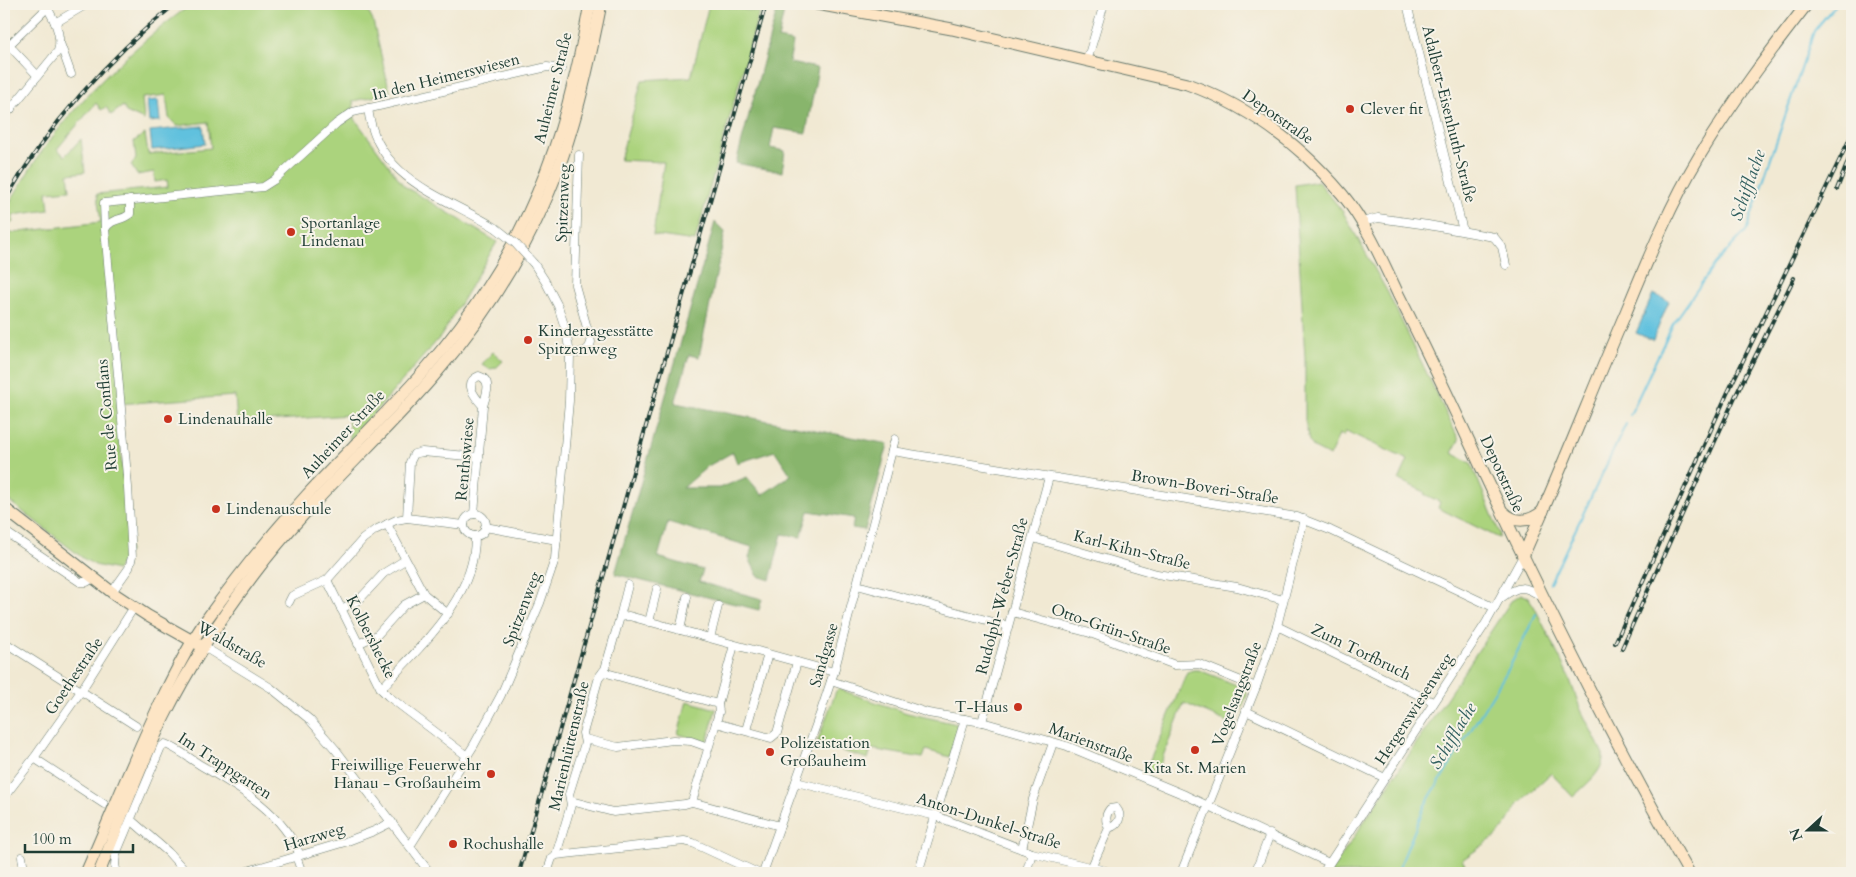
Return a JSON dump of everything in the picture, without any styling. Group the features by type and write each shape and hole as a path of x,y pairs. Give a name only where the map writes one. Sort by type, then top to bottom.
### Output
{"main road":[{"name":"Auheimer Straße","path":"86,873 148,728 193,641 228,590 263,546 306,496 435,359 487,289 519,234 535,202 554,150 574,84 590,4"},
{"name":"Auheimer Straße","path":"99,873 151,746 179,690 230,607 272,551 313,504 432,378 458,347 496,293 530,234 556,175 574,123 601,4"},
{"name":"Depotstraße","path":"817,4 952,28 1187,84 1215,95 1249,113 1288,140 1313,163 1342,194 1362,222 1407,311 1543,598 1626,760 1689,873"},
{"path":"1522,556 1543,511 1648,259 1674,203 1700,156 1733,104 1807,4"},
{"name":"Waldstraße","path":"4,508 112,592 204,648"},
{"path":"1500,508 1510,518 1523,521 1534,518 1543,511"}],"street":[{"path":"55,23 87,4"},
{"path":"1087,61 1104,4"},
{"name":"Adalbert-Eisenhuth-Straße","path":"1407,4 1463,231"},
{"path":"37,75 6,43 46,6 55,23 71,74"},
{"path":"4,117 54,56 60,43"},
{"name":"In den Heimerswiesen","path":"534,264 515,243 496,228 441,199 406,176 388,158 376,140 371,127 368,108 547,67 562,69"},
{"path":"4,102 11,109"},
{"name":"Rue de Conflans","path":"112,592 129,568 132,557 129,495 104,203 263,187 274,180 344,117 353,112 368,108"},
{"name":"Spitzenweg","path":"570,354 584,353 591,342 575,285 579,155"},
{"path":"105,229 111,221 126,218 130,214 130,200"},
{"path":"1362,222 1378,218 1463,231 1497,239 1502,248 1506,265"},
{"name":"Spitzenweg","path":"410,846 467,756 501,695 524,644 550,576 557,540 569,401 570,354 566,331 558,306 534,264"},
{"name":"Renthswiese","path":"474,514 483,406"},
{"name":"Sandgasse","path":"763,873 834,672 895,439"},
{"name":"Brown-Boveri-Straße","path":"892,451 1256,509 1304,519 1495,608"},
{"path":"408,518 410,462 414,454 422,452 479,457"},
{"name":"Rudolph-Weber-Straße","path":"982,722 1049,477"},
{"name":"Renthswiese","path":"475,536 466,532 464,525 468,516 474,514 482,517 485,527"},
{"path":"289,602 292,596 327,580 363,539 396,520 408,518 464,525"},
{"name":"Vogelsangstraße","path":"1181,873 1256,687 1277,626 1304,519"},
{"path":"387,524 424,594 448,614"},
{"path":"381,689 448,614 458,598 472,567 475,554 475,536 482,533 485,527 557,540"},
{"path":"4,531 80,582 87,582 93,578"},
{"name":"Karl-Kihn-Straße","path":"1033,538 1157,574 1237,586 1283,600"},
{"name":"Hergerswiesenweg","path":"1323,873 1495,608 1522,556"},
{"path":"341,609 359,600 384,574 405,560"},
{"name":"Kolbershecke","path":"327,580 381,689 467,756"},
{"name":"Marienhüttenstraße","path":"548,873 552,858 556,855 571,801 570,794 585,739 583,733 599,677 604,672 628,585"},
{"path":"857,585 1008,626"},
{"path":"1500,599 1521,587 1531,590 1543,598"},
{"path":"649,622 657,589"},
{"path":"358,644 377,635 404,605 424,594"},
{"path":"680,630 687,597"},
{"path":"710,638 718,606"},
{"name":"Goethestraße","path":"4,797 81,691 134,607"},
{"name":"Otto-Grün-Straße","path":"1012,612 1090,633 1175,666 1200,664 1256,687"},
{"path":"620,617 626,616 834,672"},
{"name":"Zum Torfbruch","path":"1277,626 1433,702"},
{"path":"4,642 136,726"},
{"path":"692,802 719,712 718,704 734,645"},
{"name":"Waldstraße","path":"204,648 272,688 297,708 334,747 430,873"},
{"path":"746,730 768,654"},
{"path":"716,723 771,738 778,734 797,662"},
{"path":"604,672 718,704"},
{"name":"Marienstraße","path":"831,681 928,713 982,722 1067,746 1208,805 1329,863"},
{"path":"1246,711 1385,778"},
{"path":"918,873 964,719"},
{"path":"585,739 612,746 626,747 673,740 691,741 708,747"},
{"path":"1022,849 1035,794 1053,743"},
{"name":"Im Trappgarten","path":"118,873 115,865 116,854 161,747 164,745 168,745 245,792 265,807 289,835 298,856 302,873"},
{"path":"34,758 104,804"},
{"name":"Anton-Dunkel-Straße","path":"796,782 936,816 1032,853 1091,870 1114,873"},
{"path":"571,801 613,812 692,802 780,826"},
{"path":"131,820 168,852 187,873"},
{"name":"Harzweg","path":"241,873 354,839 392,822"},
{"path":"1091,870 1109,828"},
{"path":"1255,873 1270,834"},
{"path":"556,855 684,841 693,843 758,873"},
{"path":"1026,873 1032,853"},
{"path":"22,857 24,869 22,873"}],"green space":[{"name":"Sportanlage Lindenau","path":"192,4 364,4 373,21 390,93 353,101 355,119 404,186 497,242 441,336 350,441 348,415 237,423 235,396 117,404 129,551 117,570 95,565 84,559 4,497 4,234 101,222 97,194 168,187 167,180 155,182 154,172 137,175 131,165 136,159 134,141 145,134 148,154 211,148 208,122 177,126 169,118 166,95 142,98 144,120 126,112 123,106 111,115 106,107 101,110 96,103 57,149 65,156 81,139 85,172 68,174 70,190 47,192 49,210 13,215 13,222 4,227 4,220 10,203 38,156 77,107 120,62"},
{"path":"709,4 759,12 695,241 653,235 664,162 620,160 642,80 691,77"},
{"path":"777,10 784,11 778,39 793,42 789,63 818,68 806,133 774,128 770,148 785,151 782,172 736,163"},
{"path":"1318,181 1343,212 1388,293 1459,440 1452,453 1471,463 1500,534 1499,538 1438,508 1440,502 1424,494 1425,492 1399,480 1408,460 1346,431 1344,436 1339,434 1330,456 1314,448 1309,441 1305,421 1305,358 1295,185"},
{"path":"715,222 725,232 699,357 689,355 675,403 888,444 865,530 852,528 854,518 809,511 801,537 782,534 770,580 758,576 749,558 752,547 668,522 658,557 703,570 699,582 762,599 759,610 615,574","holes":["775,451 791,475 762,495 747,477 720,488 683,488 708,466 733,452 737,463"]},
{"path":"493,352 503,361 496,368 489,369 482,364"},
{"path":"1521,594 1528,597 1534,606 1569,677 1580,708 1603,754 1603,760 1598,772 1573,797 1551,773 1519,803 1507,824 1496,836 1462,860 1471,873 1330,873 1511,601"},
{"path":"1199,670 1244,688 1247,695 1234,725 1184,703 1156,774 1146,770 1187,672"},
{"path":"838,689 907,713 957,724 958,730 950,757 926,750 923,758 871,749 868,759 817,743"},
{"path":"687,701 716,709 707,742 678,734"}],"water":[{"path":"158,100 160,121 149,122 147,101"},
{"path":"203,126 205,144 152,150 150,131"},
{"path":"1653,294 1669,301 1653,340 1636,333"}],"waterway":[{"name":"Schifflache","path":"1630,415 1673,324 1715,264 1746,231 1814,31 1836,4"},
{"name":"Schifflache","path":"1550,583 1626,424"},
{"name":"Schifflache","path":"1397,873 1425,805 1509,668 1536,614"}],"railway":[{"path":"4,202 39,147 80,95 126,47 175,4"},
{"path":"519,873 766,4"},
{"path":"1615,643 1727,394 1852,134"},
{"path":"1837,189 1851,154"},
{"path":"1852,168 1852,206"},
{"path":"1622,648 1735,397 1794,278"}],"place":[{"name":"Clever fit","path":"1350,109"},
{"name":"Sportanlage Lindenau","path":"291,232"},
{"name":"Kindertagesstätte Spitzenweg","path":"528,340"},
{"name":"Lindenauhalle","path":"168,419"},
{"name":"Lindenauschule","path":"216,509"},
{"name":"T-Haus","path":"1018,707"},
{"name":"Kita St. Marien","path":"1195,750"},
{"name":"Polizeistation Großauheim","path":"770,752"},
{"name":"Freiwillige Feuerwehr Hanau - Großauheim","path":"491,774"},
{"name":"Rochushalle","path":"453,844"}]}
